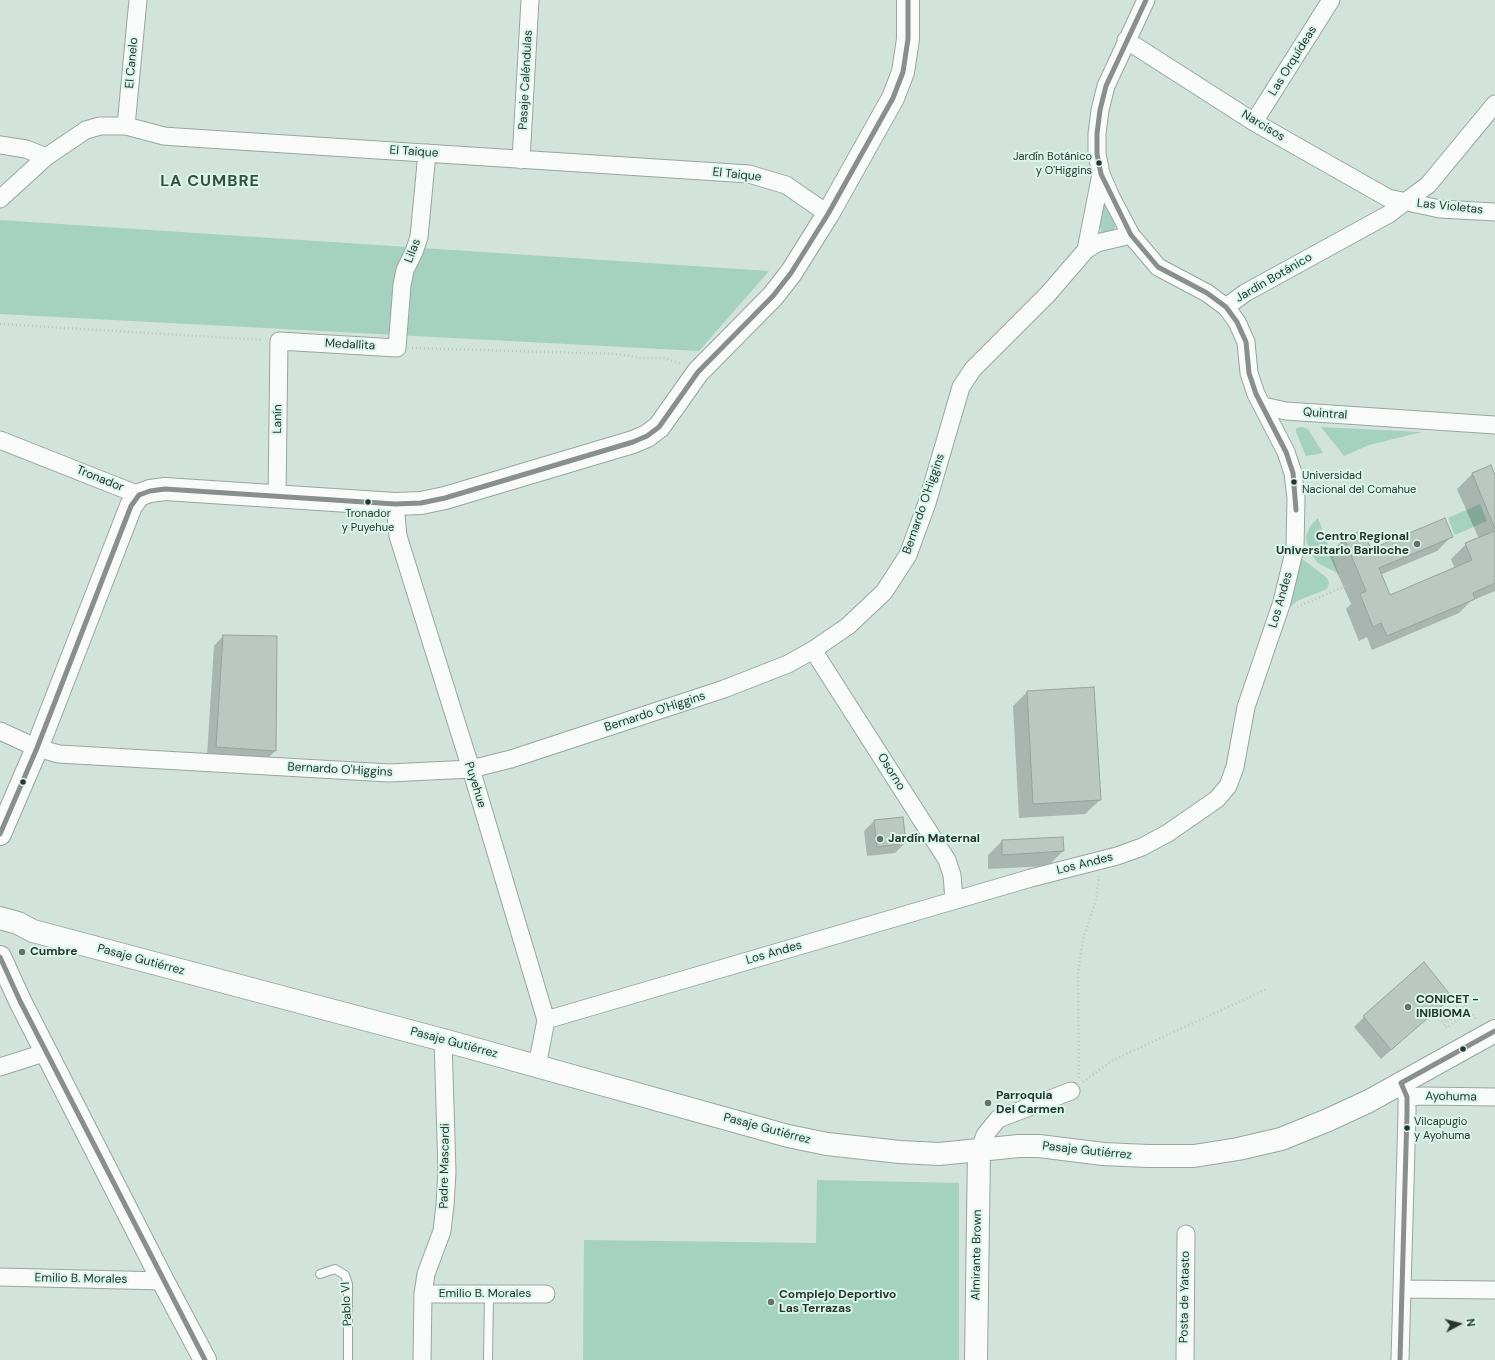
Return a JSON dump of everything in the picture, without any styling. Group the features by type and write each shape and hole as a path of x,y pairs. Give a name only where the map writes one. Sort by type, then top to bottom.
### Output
{"main road":[{"name":"Tronador","path":"139,495 150,490 165,489 277,498 395,504 421,503 445,498 634,442 659,427 698,372 773,296 791,273 828,214 893,98 903,72 908,39 908,0"},
{"path":"0,834 37,748 131,506 139,495"},
{"name":"Pasaje Gutiérrez","path":"0,918 18,923 33,931 443,1040 788,1136 827,1144 900,1152 931,1154 979,1151 1019,1146 1039,1146 1103,1154 1194,1156 1238,1149 1280,1139 1404,1090 1491,1033"},
{"name":"Pasaje Gutiérrez","path":"0,934 33,931"},
{"path":"0,957 20,1001 205,1360"},
{"path":"0,982 20,1001"},
{"name":"Almirante Brown","path":"976,1360 979,1151"}],"street":[{"name":"El Canelo","path":"126,126 138,0"},
{"name":"Pasaje Caléndulas","path":"521,160 530,0"},
{"name":"Jardín Botánico","path":"1146,0 1126,40 1106,86 1100,110 1097,134 1097,154 1101,174 1114,204 1131,235 1158,268 1207,293 1226,307 1245,293 1389,214 1428,185 1495,104"},
{"name":"Las Orquídeas","path":"1254,122 1331,0"},
{"name":"Narcisos","path":"1126,40 1254,122 1388,198 1405,202"},
{"name":"El Taique","path":"0,199 46,157 86,130 100,126 126,126 164,136 749,174 786,185 828,214"},
{"path":"0,145 26,149 46,157"},
{"name":"Lilas","path":"397,348 402,285 405,270 414,252 419,237 427,153"},
{"name":"Bernardo O'Higgins","path":"1086,250 1101,174"},
{"name":"Las Violetas","path":"1405,202 1440,209 1495,212"},
{"name":"Bernardo O'Higgins","path":"0,731 37,748 59,754 389,773 471,770 512,760 724,689 788,664 813,650 848,626 884,592 908,555 927,503 961,387 973,369 1048,294 1086,250 1109,239 1131,235"},
{"path":"1226,307 1237,322 1246,342 1249,373 1256,394 1263,406"},
{"name":"Medallita","path":"279,341 397,348"},
{"name":"Lanín","path":"277,498 279,341"},
{"name":"Quintral","path":"1263,406 1286,411 1495,425"},
{"name":"Los Andes","path":"546,1020 954,900 1142,847 1168,833 1217,799 1228,786 1235,767 1246,707 1282,602 1294,548 1296,498 1291,466 1263,406"},
{"name":"Tronador","path":"0,440 139,495"},
{"name":"Puyehue","path":"395,504 398,536 471,770 546,1020 537,1066"},
{"name":"Osorno","path":"813,650 947,860 952,875 954,900"},
{"name":"Padre Mascardi","path":"422,1360 423,1294 426,1274 442,1231 445,1205 447,1172 443,1040"},
{"path":"0,1067 47,1052"},
{"path":"1400,1360 1404,1090"},
{"name":"Ayohuma","path":"1404,1090 1423,1096 1495,1097"},
{"path":"979,1151 985,1135 998,1119 1071,1091"},
{"name":"Posta de Yatasto","path":"1184,1360 1186,1234"},
{"name":"Emilio B. Morales","path":"0,1277 163,1281"},
{"path":"1402,1289 1495,1290"},
{"name":"Emilio B. Morales","path":"423,1294 546,1294"}],"lane":[{"name":"Pablo VI","path":"320,1274 335,1269 345,1275 347,1279 348,1360"},
{"path":"488,1360 489,1295"}],"path":[{"path":"0,324 279,341"},
{"path":"397,348 618,354 641,358 664,358 676,361 698,372"},
{"path":"1276,621 1299,605 1350,584"},
{"path":"1071,1091 1080,1077 1078,973 1083,939 1096,900 1100,860"},
{"path":"1071,1091 1113,1060 1267,989"},
{"path":"1459,997 1491,1033"},
{"path":"1462,1001 1440,1019 1442,1022 1463,1006 1466,1008 1444,1025 1446,1028 1470,1010"}],"green space":[{"path":"1104,199 1117,222 1113,233 1102,236 1096,206"},
{"path":"0,220 769,271 699,351 0,314"},
{"path":"1302,427 1308,429 1323,453 1306,456 1296,432 1296,428"},
{"path":"1321,427 1422,432 1369,445 1344,456"},
{"path":"1480,504 1487,521 1455,535 1448,518"},
{"path":"1318,518 1339,574 1318,563 1311,554 1307,544 1306,536 1310,526"},
{"path":"1301,558 1327,578 1329,583 1327,589 1297,601 1284,613"},
{"name":"Complejo Deportivo Las Terrazas","path":"817,1180 959,1183 959,1360 583,1360 584,1240 816,1243"}],"building":[{"path":"1491,465 1495,475 1495,529 1472,473"},
{"path":"1445,518 1453,537 1379,568 1390,595 1472,560 1465,543 1495,531 1495,583 1473,593 1475,599 1387,636 1381,623 1373,627 1360,594 1366,591 1344,538 1363,530 1371,549"},
{"path":"223,635 277,636 276,751 216,747"},
{"path":"1094,687 1101,800 1033,804 1027,691"},
{"path":"903,817 906,843 877,847 874,820"},
{"path":"1063,837 1064,851 1002,855 1002,840"},
{"name":"CONICET - INIBIOMA","path":"1424,962 1452,997 1391,1050 1363,1016"}],"transit line":[{"path":"139,495 150,491 165,489 395,504 421,503 445,498 633,442 647,436 659,427 698,372 773,296 791,273 828,214 893,98 903,72 908,39 908,0"},
{"path":"1146,0 1106,86 1100,110 1097,134 1097,154 1101,174 1131,235 1158,267 1207,293 1226,307 1237,322 1246,342 1249,373 1256,394 1286,452 1293,473 1296,510"},
{"path":"0,834 37,748 131,506 139,495"},
{"path":"0,957 20,1001 205,1360"},
{"path":"1401,1083 1495,1031"},
{"path":"1400,1360 1407,1113 1407,1097 1401,1083"}],"place":[{"name":"Jardín Botánico y O'Higgins","path":"1099,163"},
{"name":"Universidad Nacional del Comahue","path":"1294,482"},
{"name":"Tronador y Puyehue","path":"368,502"},
{"name":"Centro Regional Universitario Bariloche","path":"1417,544"},
{"name":"Jardín Maternal","path":"880,839"},
{"name":"Cumbre","path":"22,952"},
{"name":"CONICET - INIBIOMA","path":"1408,1007"},
{"name":"Parroquia Del Carmen","path":"988,1103"},
{"name":"Vilcapugio y Ayohuma","path":"1407,1128"},
{"name":"Complejo Deportivo Las Terrazas","path":"771,1302"}],"district":[{"name":"LA CUMBRE","path":"210,182"}]}
